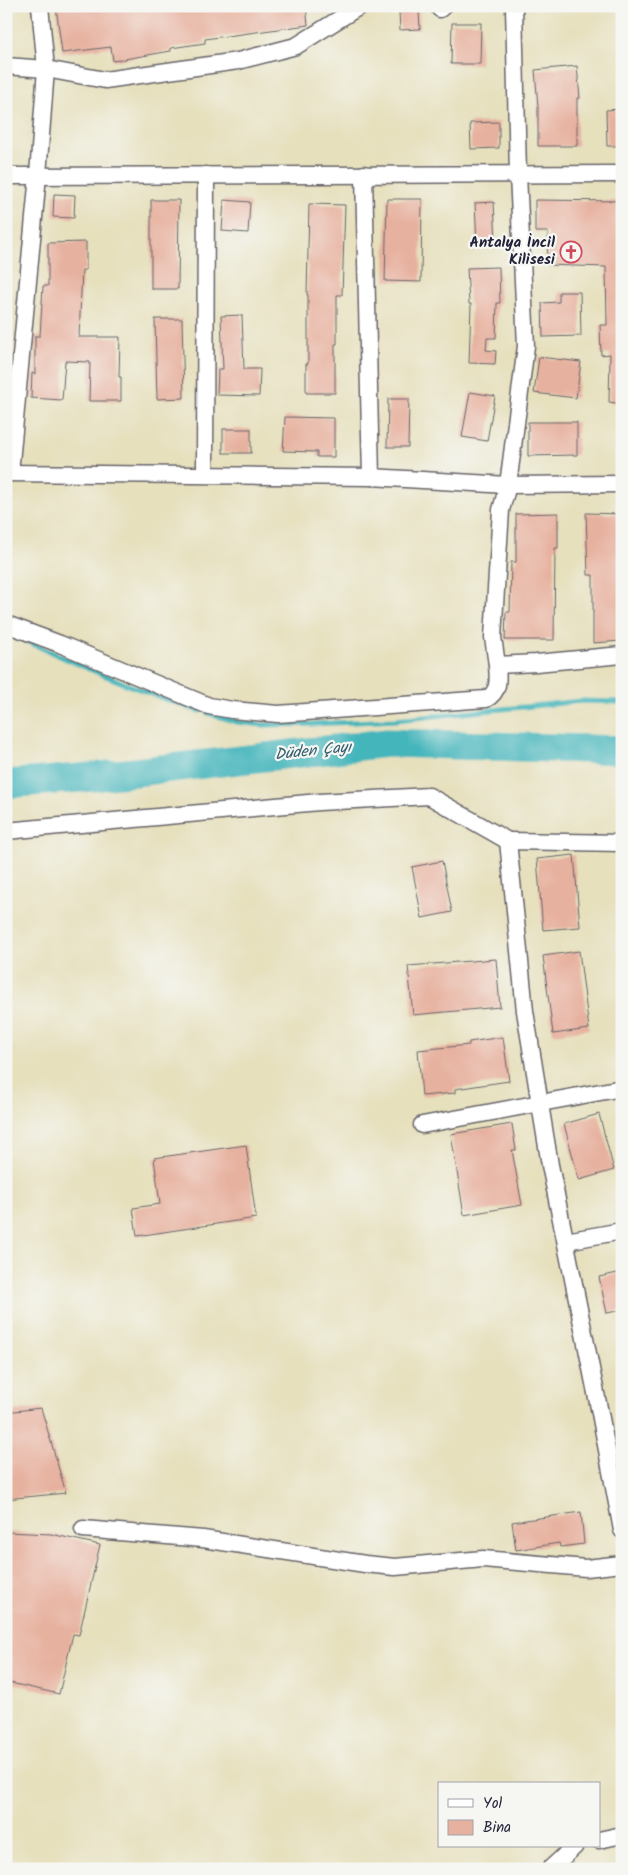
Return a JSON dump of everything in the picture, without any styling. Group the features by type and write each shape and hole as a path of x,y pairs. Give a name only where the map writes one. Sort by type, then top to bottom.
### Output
{"street":[{"path":"40,6 46,69 38,175 8,473 370,477 508,485 622,484"},
{"path":"6,66 46,69 105,80 238,61 296,46 360,6"},
{"path":"6,624 60,644 209,706 255,713 278,714 486,699 493,696 498,686 493,637 500,510 508,485 526,346 518,174 514,6"},
{"path":"364,174 370,477"},
{"path":"6,176 622,174"},
{"path":"206,175 206,474"},
{"path":"497,665 622,655"},
{"path":"6,831 319,802 430,796 508,840 622,844"},
{"path":"508,840 525,1010 550,1165 621,1524"},
{"path":"422,1125 622,1088"},
{"path":"566,1241 622,1231"},
{"path":"83,1529 203,1539 395,1567 483,1559 586,1568 622,1564"},
{"path":"600,1840 622,1836"},
{"path":"550,1869 573,1848"}],"building":[{"path":"56,6 306,6 308,25 205,39 205,43 171,48 171,51 113,61 111,47 62,53"},
{"path":"419,11 420,29 400,30 399,12"},
{"path":"452,23 481,23 480,64 451,64"},
{"path":"577,66 580,98 577,98 577,146 538,146 538,107 535,70"},
{"path":"622,109 622,146 607,146 606,110"},
{"path":"499,122 499,148 471,149 470,123"},
{"path":"54,194 75,195 74,218 53,217"},
{"path":"387,199 422,199 421,282 385,281"},
{"path":"151,200 179,200 178,289 151,289"},
{"path":"224,200 250,202 248,233 222,231"},
{"path":"535,200 622,201 622,404 609,402 610,354 601,355 600,325 607,325 606,267 547,265 548,232 535,232"},
{"path":"494,202 496,243 477,244 475,203"},
{"path":"309,204 345,205 342,295 337,295 335,393 306,393 306,364 308,364"},
{"path":"86,242 86,270 82,270 79,337 120,337 119,377 121,377 121,401 89,401 90,362 65,361 62,400 31,398 32,373 35,374 35,336 40,336 43,286 48,286 48,243"},
{"path":"499,267 500,303 497,303 496,338 487,338 486,350 496,351 495,364 469,363 471,304 469,304 467,268"},
{"path":"559,292 580,292 581,336 543,337 542,303 559,302"},
{"path":"242,315 244,369 260,369 259,396 217,395 218,369 223,369 221,316"},
{"path":"155,319 182,319 184,398 157,399"},
{"path":"539,357 581,362 576,398 534,393"},
{"path":"470,392 495,396 487,441 462,437"},
{"path":"388,399 409,399 408,447 387,447"},
{"path":"285,417 334,418 334,457 317,457 317,452 283,451"},
{"path":"528,422 577,422 577,455 528,456"},
{"path":"223,429 251,429 251,453 223,453"},
{"path":"558,513 558,548 555,548 554,640 505,640 506,612 510,612 511,562 516,562 516,514"},
{"path":"586,513 622,514 622,641 593,643 593,575 588,575"},
{"path":"574,855 580,927 543,930 537,859"},
{"path":"442,861 452,912 422,918 412,867"},
{"path":"579,951 589,1029 553,1034 543,956"},
{"path":"496,959 500,1007 413,1015 408,966"},
{"path":"503,1037 509,1081 455,1089 455,1093 422,1096 418,1050 469,1045 469,1042"},
{"path":"599,1114 614,1170 579,1180 564,1124"},
{"path":"512,1124 516,1150 512,1150 522,1205 464,1215 451,1134"},
{"path":"246,1145 256,1218 137,1236 133,1208 160,1204 154,1158"},
{"path":"622,1272 622,1310 607,1313 599,1277"},
{"path":"41,1408 66,1493 6,1499 6,1412"},
{"path":"581,1512 584,1544 560,1547 559,1543 516,1550 512,1522"},
{"path":"6,1532 51,1534 100,1545 79,1635 73,1634 59,1694 6,1682"}],"waterway":[{"path":"9,633 104,675 200,711"},
{"path":"208,713 237,722 263,725 313,724 396,720 581,701 622,702"},
{"name":"Düden Çayı","path":"6,784 92,777 387,743 622,750"}],"place":[{"name":"Antalya İncil Kilisesi","path":"571,252"}]}
